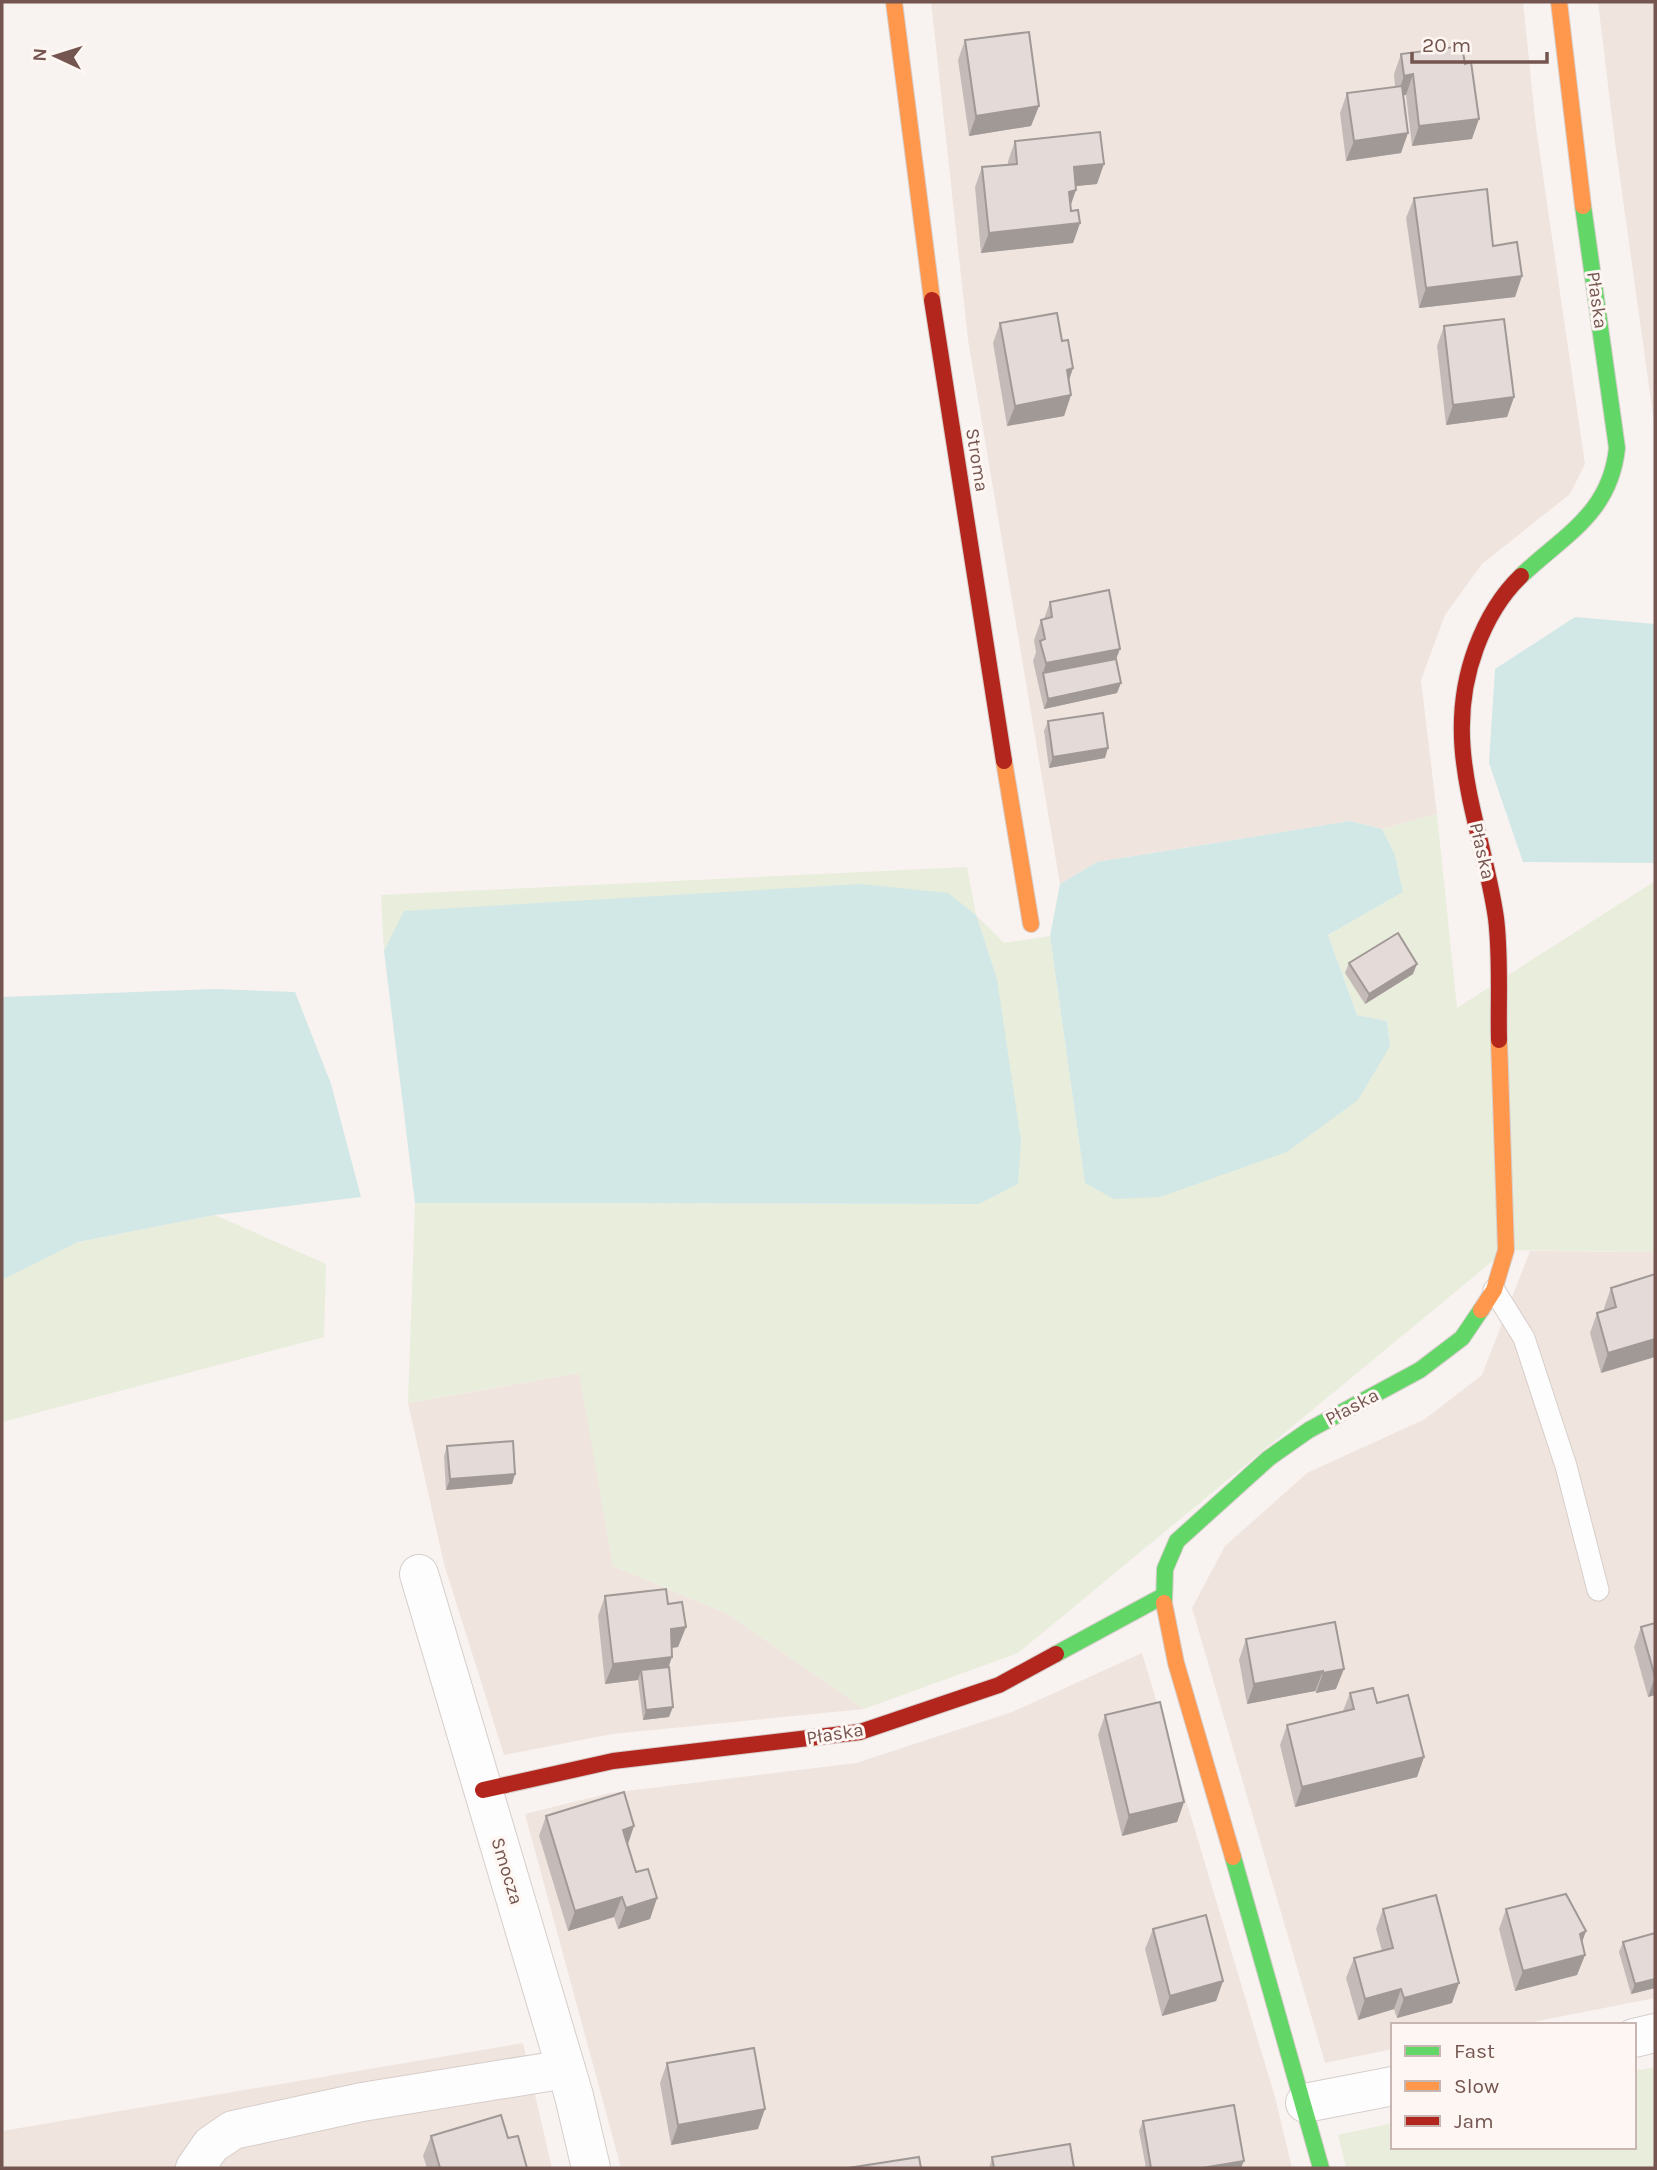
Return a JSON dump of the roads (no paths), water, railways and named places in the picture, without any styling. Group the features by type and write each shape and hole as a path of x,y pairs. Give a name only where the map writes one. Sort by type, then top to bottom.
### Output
{"street":[{"name":"Stroma","path":"894,2 937,351 1031,924"},
{"name":"Płaska","path":"1321,2168 1305,2103 1176,1663 1163,1596 1165,1569 1177,1541 1269,1458 1309,1430 1420,1370 1462,1338 1494,1290 1506,1250 1496,924 1487,867 1465,781 1458,730 1463,692 1479,639 1502,599 1525,574 1575,530 1598,502 1612,479 1617,448 1574,137 1559,2"},
{"name":"Smocza","path":"419,1574 565,2069 591,2168"},
{"name":"Płaska","path":"483,1790 613,1760 860,1732 999,1685 1163,1596"},
{"path":"1636,2038 1655,2033"},
{"path":"194,2168 211,2145 233,2130 362,2102 565,2069"},
{"path":"1305,2103 1391,2086"}],"lane":[{"path":"1494,1290 1524,1338 1566,1466 1598,1590"}]}
